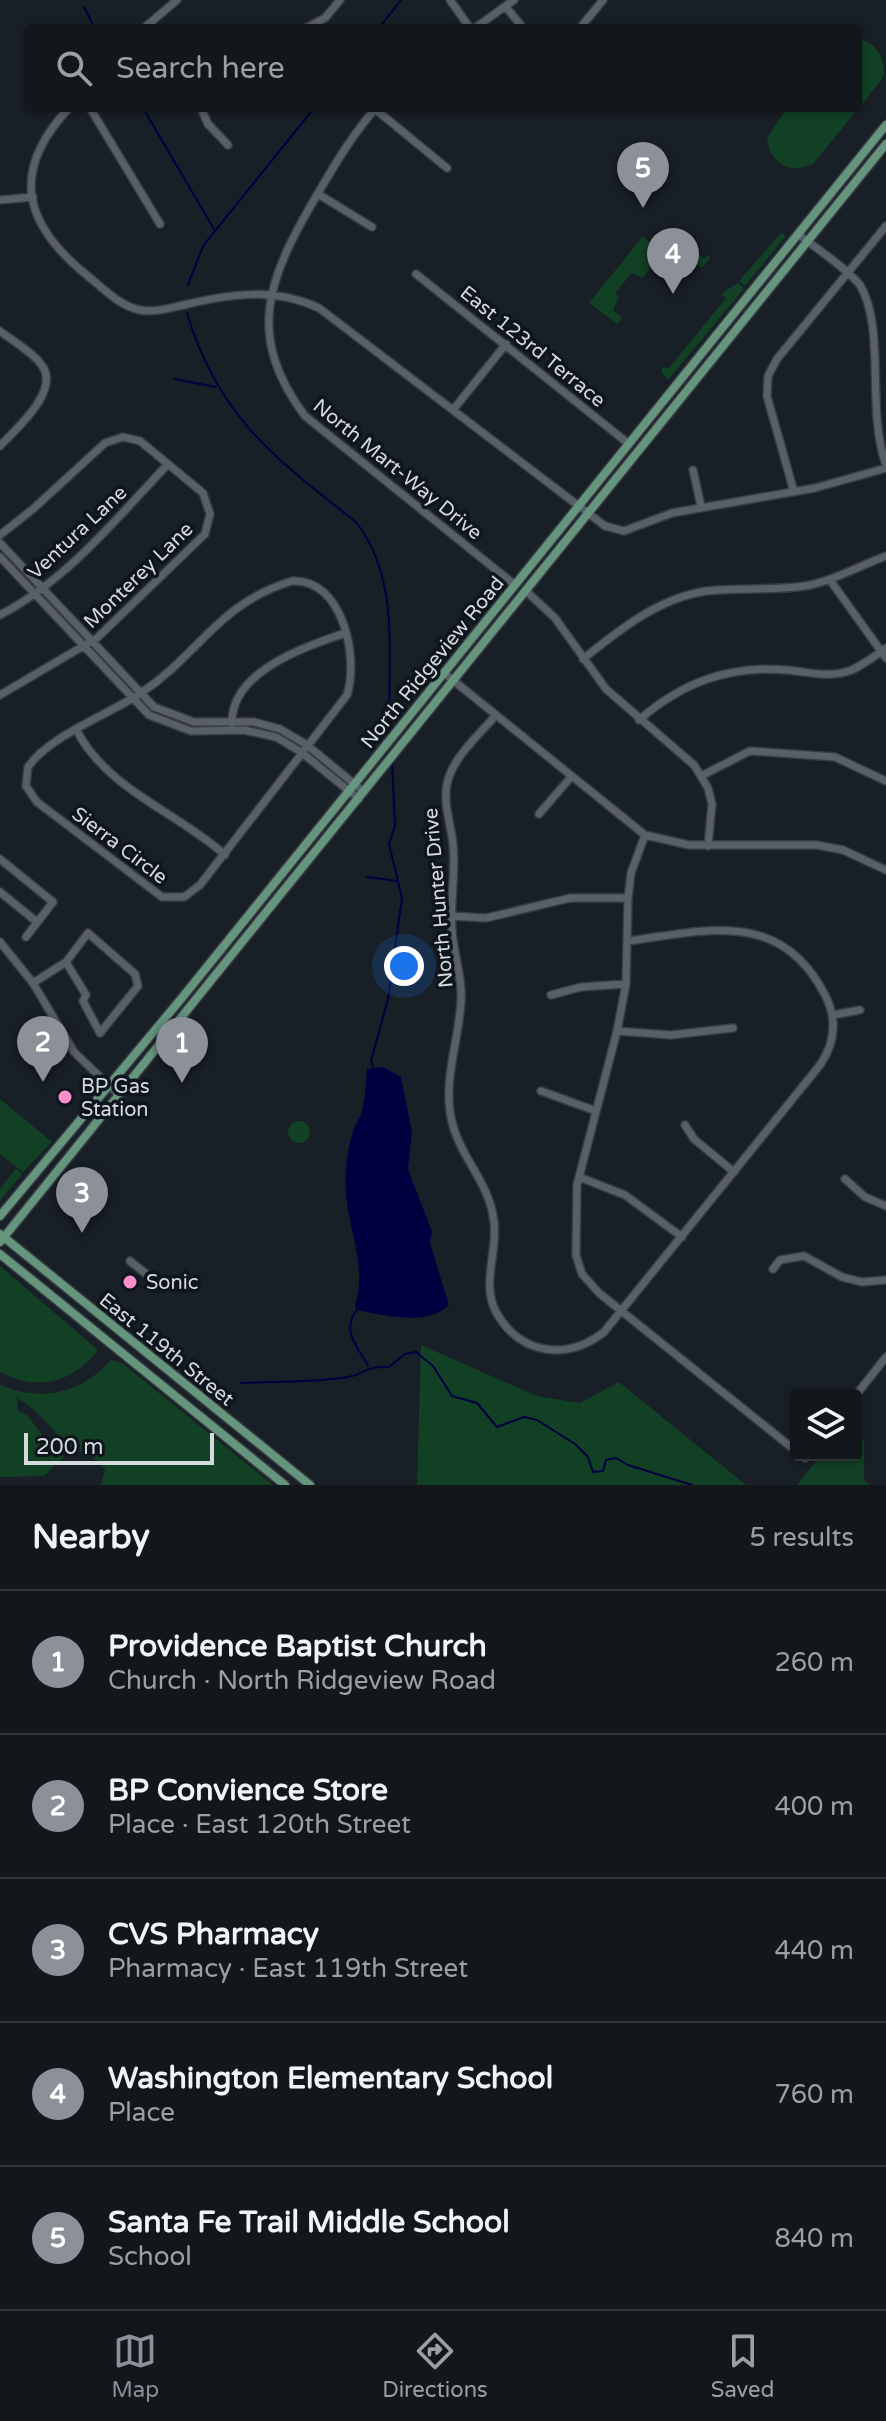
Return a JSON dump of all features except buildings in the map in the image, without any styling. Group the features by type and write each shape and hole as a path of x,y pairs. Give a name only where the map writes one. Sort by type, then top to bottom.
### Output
{"main road":[{"name":"North Ridgeview Road","path":"0,1216 394,736 886,125"},
{"name":"North Ridgeview Road","path":"1,1238 886,144"},
{"name":"East 119th Street","path":"1,1238 310,1485"},
{"name":"East 119th Street","path":"0,1254 285,1485"}],"street":[{"path":"149,24 177,0"},
{"path":"314,24 325,18 340,0"},
{"path":"450,0 469,24"},
{"path":"478,24 514,0"},
{"path":"583,24 600,4 589,0"},
{"path":"506,7 520,24"},
{"path":"66,112 39,149 32,174 39,223 53,247 127,306 155,310 229,295 271,294 299,300 329,314 577,508 605,526 624,531 701,506 794,492 886,466 878,421 882,355 880,326 874,305 848,273 798,234"},
{"path":"92,112 160,224"},
{"path":"203,112 208,124 228,145"},
{"name":"North Mart-Way Drive","path":"373,112 354,135 283,255 268,315 272,354 285,386 305,416 515,585"},
{"path":"381,112 447,168"},
{"path":"318,194 372,227"},
{"path":"0,200 33,197"},
{"path":"794,492 767,396 768,376 777,359 886,226"},
{"name":"East 123rd Terrace","path":"416,274 629,444"},
{"path":"0,331 39,363 46,378 43,394 0,446"},
{"path":"453,410 506,344"},
{"name":"Monterey Lane","path":"0,535 33,509 99,447 115,438 140,441 206,498 210,514 205,534 88,645 0,695"},
{"name":"Ventura Lane","path":"0,615 38,591 126,511 168,464"},
{"path":"693,470 701,506"},
{"path":"0,543 38,591 88,645 162,712 180,719 269,735 301,752 362,795"},
{"path":"583,659 626,624 665,604 703,592 803,587 830,580 886,556"},
{"path":"0,557 38,591"},
{"path":"639,720 683,688 726,672 767,669 831,675 851,670 884,652 830,580"},
{"name":"Sierra Circle","path":"292,581 310,583 325,593 345,633 352,666 350,685 339,707 301,752 225,855 190,895 171,900 162,897 37,802 26,786 28,767 44,750 139,694 231,610 257,594 292,581"},
{"path":"526,591 555,618 606,689 694,765 712,804 708,846"},
{"path":"232,726 234,707 261,674 298,651 345,633"},
{"path":"88,645 131,699 149,715 170,726 199,732 264,724 307,745 352,787"},
{"path":"444,673 645,835 667,842 708,846 817,845 843,850 886,870"},
{"name":"North Hunter Drive","path":"496,715 459,759 446,787 454,860 451,916 462,999 450,1075 450,1109 456,1136 482,1178 491,1201 495,1229 490,1276 493,1304 507,1327 537,1348 559,1352 594,1340 682,1237 829,1051 833,1015"},
{"path":"77,731 105,770 225,855"},
{"path":"701,776 750,751 835,757 886,781"},
{"path":"539,814 571,777"},
{"path":"645,835 631,873 626,984 617,1031 579,1177 578,1266 590,1285 790,1445"},
{"path":"0,859 53,902 26,937"},
{"path":"0,892 37,922"},
{"path":"451,916 486,918 570,898 628,898"},
{"path":"628,941 719,928 765,936 785,947 804,964 822,989 833,1015 860,1010"},
{"path":"33,983 66,962 88,933 135,974 138,986 100,1033 83,1001 86,995 66,962"},
{"path":"0,942 33,983 74,1052 118,1094"},
{"path":"551,995 581,987 626,984"},
{"path":"617,1031 671,1035 733,1028"},
{"path":"541,1091 596,1111"},
{"path":"685,1125 694,1139 734,1172"},
{"path":"579,1177 625,1195 682,1237"},
{"path":"845,1179 865,1197 886,1206"},
{"path":"773,1269 780,1260 804,1256 842,1277 862,1282 886,1280"},
{"path":"130,1261 150,1277"},
{"path":"861,1389 886,1357"}],"green space":[{"path":"862,41 875,47 883,62 884,75 862,104"},
{"path":"784,112 855,112 813,164 804,167 782,164 772,154 767,138"},
{"path":"781,233 786,236 745,286 739,281"},
{"path":"672,234 704,259 707,255 710,258 702,268 679,252 669,265 659,257 643,278 632,273 615,293 619,297 613,310 622,318 617,324 589,303 643,236 659,250"},
{"path":"738,283 744,289 668,380 662,373 662,367 669,368 726,298 721,294"},
{"path":"0,1099 52,1142 23,1172 0,1154"},
{"path":"299,1121 307,1124 310,1132 307,1140 299,1143 291,1140 288,1132 291,1124"},
{"path":"16,1168 22,1174 0,1201 0,1189"},
{"path":"0,1266 98,1350 88,1361 66,1377 41,1383 28,1382 0,1372"},
{"path":"421,1345 537,1396 580,1403 619,1382 746,1485 417,1485"},
{"path":"111,1360 122,1363 273,1485 101,1485 105,1470 100,1464 69,1445 17,1398 18,1411 28,1416 45,1439 64,1457 44,1476 0,1477 0,1385 31,1393 60,1392 87,1381"},
{"path":"862,1439 864,1441 864,1480 870,1485 797,1485 816,1461 862,1461"}],"shaded area":[{"path":"383,1067 401,1077 412,1132 408,1169 432,1232 430,1243 449,1305 440,1312 417,1318 357,1310 355,1305 359,1279 346,1196 347,1162 362,1112 367,1069"}],"waterway":[{"path":"382,24 401,0"},
{"path":"84,7 92,24"},
{"path":"145,112 215,231"},
{"path":"188,285 203,246 311,112"},
{"path":"187,313 215,381 233,408 275,455 356,522 371,545 381,571 389,624 390,734"},
{"path":"174,379 216,387"},
{"path":"374,1070 371,1061 388,999 402,898 389,844 395,826 392,761"},
{"path":"367,877 397,881"},
{"path":"357,1309 350,1325 352,1338 368,1366"},
{"path":"241,1383 354,1376 375,1368 389,1367 405,1354 416,1352 433,1366 452,1396 477,1403 497,1427 524,1417 537,1420 575,1444 588,1457 593,1472 603,1471 606,1460 616,1458 628,1465 692,1485"}],"place":[{"name":"Santa Fe Trail Middle School","path":"643,208"},
{"name":"Washington Elementary School","path":"673,294"},
{"name":"BP Convience Store","path":"43,1082"},
{"name":"Providence Baptist Church","path":"182,1083"},
{"name":"BP Gas Station","path":"65,1097"},
{"name":"CVS Pharmacy","path":"82,1233"},
{"name":"Sonic","path":"130,1282"}]}
